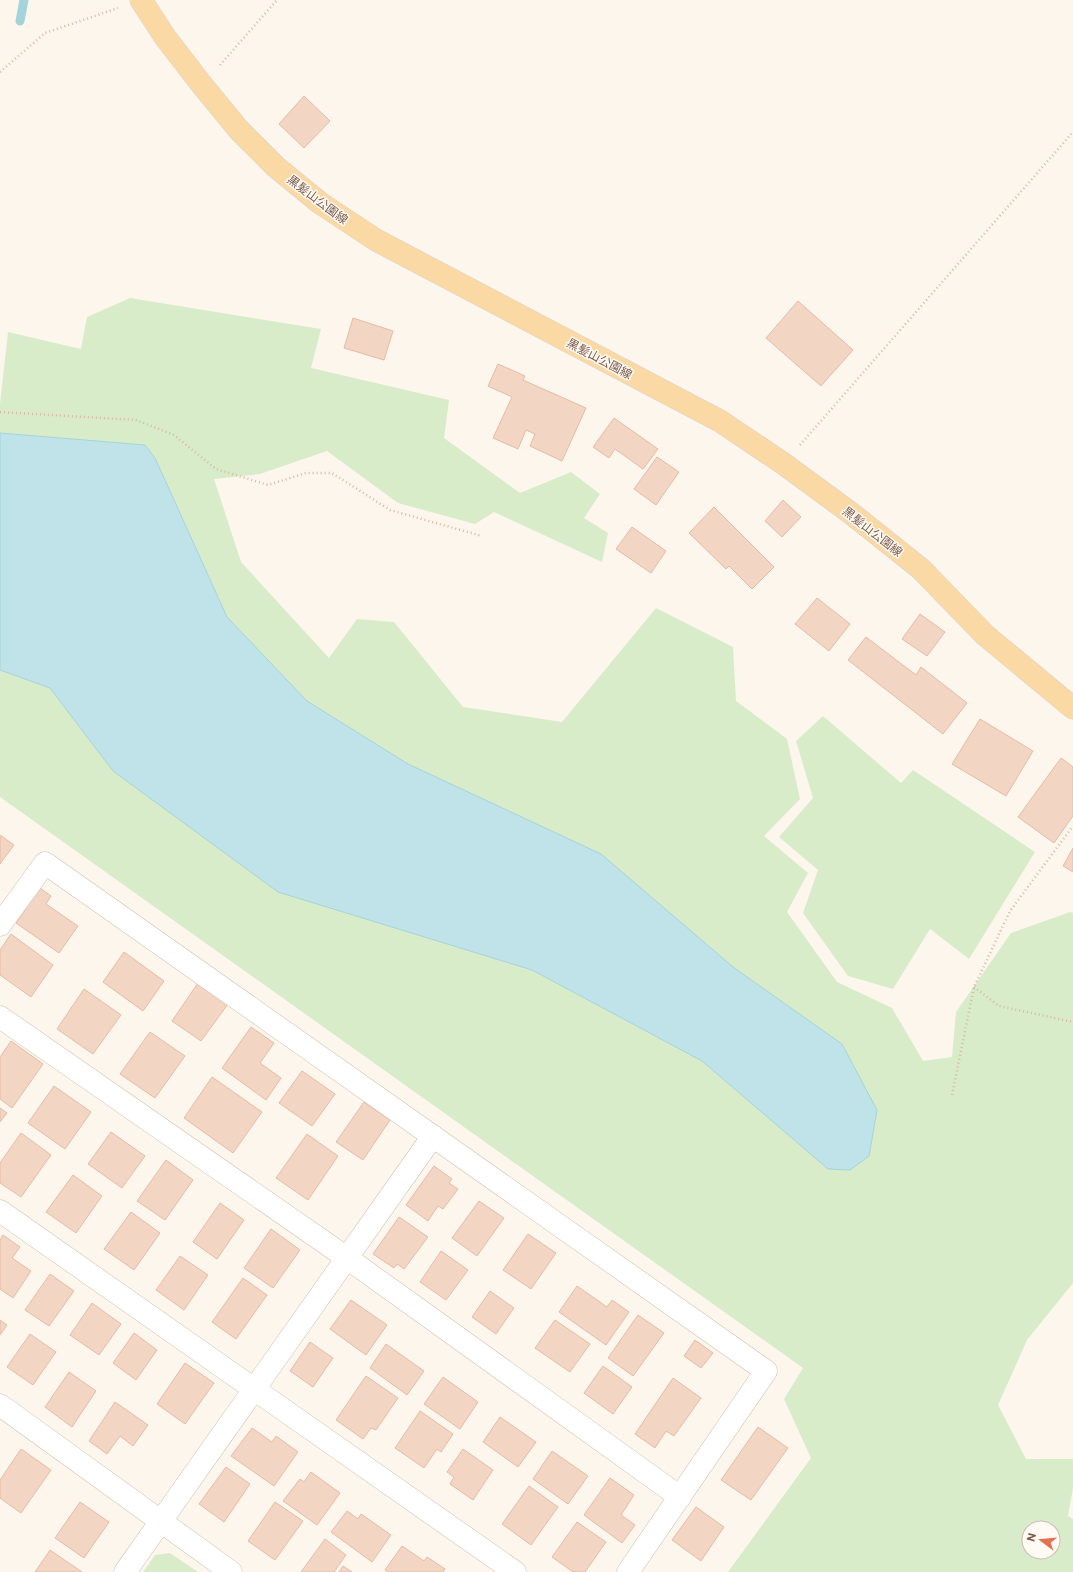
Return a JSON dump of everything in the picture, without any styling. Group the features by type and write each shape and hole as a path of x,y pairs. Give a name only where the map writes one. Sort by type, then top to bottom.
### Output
{"main road":[{"name":"黒髪山公園線","path":"141,0 165,37 239,130 276,167 320,203 376,240 720,422 784,464 852,514 921,569 985,635 1073,708"}],"street":[{"path":"0,925 46,863 766,1372 628,1572"},
{"path":"0,1017 347,1258 680,1497"},
{"path":"125,1572 434,1136"},
{"path":"0,1211 515,1572"},
{"path":"0,1405 231,1572"}],"path":[{"path":"0,72 45,33 141,0"},
{"path":"202,85 276,0"},
{"path":"784,464 1073,132"},
{"path":"0,412 136,420 174,435 216,469 268,485 306,473 332,473 390,510 482,536"},
{"path":"952,1095 974,987 1010,912 1073,826"},
{"path":"974,987 999,1006 1073,1022"}],"green space":[{"path":"130,298 321,329 311,368 449,400 444,438 520,493 571,472 600,494 584,518 608,533 602,562 494,512 475,524 398,503 327,451 260,474 214,479 241,562 329,658 357,619 394,622 463,707 562,722 656,608 733,647 736,701 787,739 800,799 764,836 808,873 787,912 837,982 892,1008 923,1061 952,1057 956,1012 1011,933 1070,912 1073,913 1073,1283 1027,1340 998,1405 1026,1459 1073,1459 1073,1488 1068,1516 1073,1519 1073,1572 728,1572 811,1458 784,1399 803,1368 0,797 0,670 50,688 114,771 278,891 532,970 702,1061 828,1169 842,1044 733,967 307,701 227,617 155,458 145,445 0,433 0,404 8,332 81,349 87,317"},
{"path":"823,716 901,783 913,770 1035,852 969,959 930,929 893,989 848,976 803,913 818,870 779,837 813,798 796,741"},
{"path":"170,1553 198,1572 143,1572 155,1555"}],"water":[{"path":"0,433 145,445 155,458 227,617 307,701 408,764 601,854 733,967 842,1044 877,1110 869,1156 850,1170 828,1169 702,1061 532,970 278,892 113,771 50,688 0,670"}],"building":[{"path":"304,96 330,121 304,148 279,124"},
{"path":"798,301 853,350 821,386 766,338"},
{"path":"353,318 393,331 384,360 344,348"},
{"path":"498,364 525,376 523,380 586,408 562,461 530,446 535,434 526,430 518,449 493,438 512,397 488,386"},
{"path":"614,418 658,449 643,469 615,449 609,458 593,447"},
{"path":"657,457 679,472 656,505 634,489"},
{"path":"783,500 801,517 782,537 765,521"},
{"path":"714,507 774,567 752,589 729,566 726,569 689,533"},
{"path":"632,527 666,551 651,573 616,549"},
{"path":"817,598 850,624 829,651 795,624"},
{"path":"920,614 945,632 927,656 902,639"},
{"path":"866,637 916,675 921,667 967,703 943,734 848,660"},
{"path":"980,719 1033,751 1006,796 952,764"},
{"path":"1061,758 1073,767 1073,816 1054,843 1018,817"},
{"path":"0,835 14,845 0,864"},
{"path":"1073,848 1073,872 1063,866"},
{"path":"40,888 51,896 46,904 78,926 59,953 16,923"},
{"path":"11,934 53,965 31,997 0,975 0,950"},
{"path":"124,952 164,981 143,1011 103,982"},
{"path":"198,983 228,1004 201,1041 172,1021"},
{"path":"84,989 121,1015 93,1054 57,1029"},
{"path":"251,1027 274,1043 260,1063 281,1078 266,1100 222,1068"},
{"path":"150,1032 185,1056 155,1098 120,1074"},
{"path":"11,1041 43,1064 12,1108 0,1099 0,1057"},
{"path":"302,1071 335,1094 312,1126 279,1103"},
{"path":"212,1077 262,1112 233,1153 184,1118"},
{"path":"54,1086 91,1112 65,1149 28,1123"},
{"path":"364,1102 390,1120 363,1160 336,1142"},
{"path":"0,1108 7,1113 0,1122"},
{"path":"111,1132 145,1156 122,1188 88,1164"},
{"path":"21,1133 51,1155 21,1197 0,1183 0,1163"},
{"path":"307,1134 338,1156 308,1200 276,1178"},
{"path":"166,1160 193,1180 165,1220 137,1201"},
{"path":"434,1166 452,1179 449,1183 458,1189 443,1209 438,1206 428,1221 406,1205"},
{"path":"73,1175 102,1196 76,1233 46,1212"},
{"path":"479,1201 504,1218 477,1256 452,1238"},
{"path":"220,1203 244,1220 217,1259 193,1242"},
{"path":"131,1212 160,1233 134,1270 104,1249"},
{"path":"399,1217 428,1237 404,1269 397,1264 394,1268 373,1254"},
{"path":"271,1229 300,1250 273,1288 244,1268"},
{"path":"528,1234 556,1253 531,1289 503,1270"},
{"path":"3,1235 20,1247 12,1258 31,1271 13,1298 0,1289 0,1240"},
{"path":"441,1251 468,1270 446,1300 420,1282"},
{"path":"180,1256 208,1275 184,1310 156,1290"},
{"path":"50,1274 74,1291 49,1326 25,1310"},
{"path":"243,1278 267,1295 236,1339 212,1322"},
{"path":"577,1286 607,1307 612,1300 629,1312 606,1345 559,1312"},
{"path":"490,1291 514,1308 496,1334 472,1317"},
{"path":"351,1300 387,1325 366,1355 330,1329"},
{"path":"92,1303 121,1324 99,1355 70,1335"},
{"path":"638,1315 664,1333 633,1376 608,1358"},
{"path":"0,1320 7,1325 0,1335"},
{"path":"555,1320 590,1344 570,1372 535,1348"},
{"path":"134,1333 157,1350 136,1380 113,1363"},
{"path":"30,1334 56,1352 33,1385 7,1367"},
{"path":"695,1340 713,1353 701,1368 684,1356"},
{"path":"310,1342 333,1358 313,1387 290,1371"},
{"path":"386,1344 424,1371 407,1395 370,1368"},
{"path":"185,1363 214,1383 185,1424 157,1404"},
{"path":"603,1366 632,1387 613,1414 584,1393"},
{"path":"69,1372 96,1391 72,1427 45,1407"},
{"path":"366,1376 398,1398 376,1430 371,1428 363,1439 336,1420"},
{"path":"443,1377 478,1402 460,1429 424,1404"},
{"path":"673,1378 701,1398 674,1436 666,1431 655,1448 635,1434"},
{"path":"115,1402 148,1425 133,1446 120,1436 107,1454 89,1441"},
{"path":"420,1411 453,1434 441,1452 437,1449 424,1468 395,1448"},
{"path":"500,1417 536,1442 518,1467 483,1442"},
{"path":"758,1427 788,1448 751,1500 721,1480"},
{"path":"252,1428 272,1442 276,1436 298,1452 274,1486 231,1456"},
{"path":"21,1449 51,1470 21,1513 0,1498 0,1480"},
{"path":"463,1449 493,1470 473,1500 450,1484 454,1477 447,1472"},
{"path":"552,1451 588,1476 568,1504 533,1479"},
{"path":"226,1467 250,1484 224,1522 199,1504"},
{"path":"311,1472 340,1493 317,1525 283,1501 300,1479 304,1482"},
{"path":"610,1478 634,1495 621,1515 635,1525 622,1543 584,1515"},
{"path":"529,1486 558,1507 531,1545 502,1524"},
{"path":"80,1502 109,1522 84,1558 55,1538"},
{"path":"275,1502 303,1521 275,1560 248,1541"},
{"path":"696,1507 724,1527 701,1561 672,1540"},
{"path":"347,1511 358,1519 361,1514 391,1535 372,1562 331,1532"},
{"path":"577,1522 606,1542 585,1572 573,1572 552,1557"},
{"path":"325,1539 346,1555 334,1572 301,1572"},
{"path":"402,1546 424,1561 427,1557 445,1569 443,1572 388,1572 385,1570"},
{"path":"50,1550 82,1572 35,1572"},
{"path":"343,1566 352,1572 339,1572"}],"waterway":[{"path":"20,21 24,0"}]}
